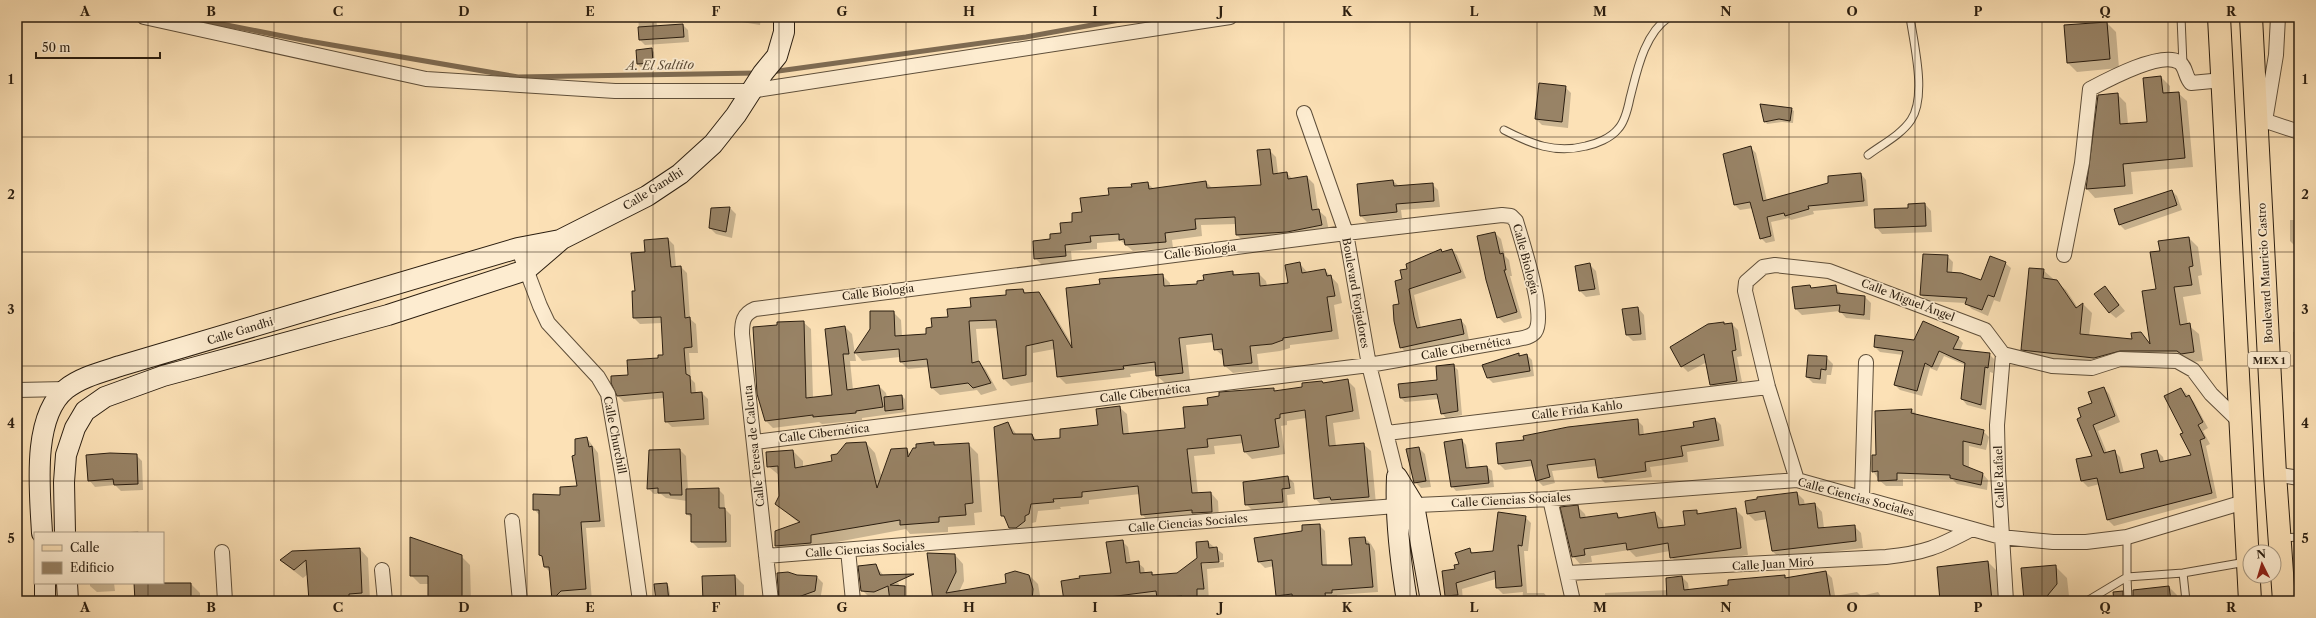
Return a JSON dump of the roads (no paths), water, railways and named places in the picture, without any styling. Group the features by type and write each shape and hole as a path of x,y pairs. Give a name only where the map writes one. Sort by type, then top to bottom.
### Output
{"main road":[{"name":"Calle Gandhi","path":"65,532 64,482 66,455 75,428 85,411 105,397 170,374 388,315 526,270 562,239 647,196 680,174 713,144 736,115 750,91 777,56 784,32 784,17"},
{"name":"MEX 1","path":"2219,17 2247,544"},
{"name":"Boulevard Mauricio Castro","path":"2251,17 2261,120 2275,474 2289,538 2284,601"},
{"name":"Calle Gandhi","path":"42,532 40,462 44,433 51,406 66,389 91,375 120,366 518,248 562,239"},
{"name":"Boulevard Forjadores","path":"1396,476 1431,601"},
{"name":"Boulevard Forjadores","path":"1404,506 1399,550 1407,601"},
{"path":"45,584 45,601"},
{"path":"67,584 68,601"},
{"name":"MEX 1","path":"2249,584 2250,601"}],"street":[{"path":"144,17 426,79 615,91 750,91 1230,17"},
{"path":"2278,17 2276,55 2261,120 2299,132"},
{"path":"2064,255 2082,163 2090,89 2136,66 2168,60 2177,61 2183,65 2186,78 2191,83 2223,80"},
{"name":"Boulevard Forjadores","path":"1304,113 1346,233 1369,365 1396,476"},
{"name":"Calle Biología","path":"766,306 1346,233 1502,215 1511,216 1516,221 1534,286 1539,321 1534,333"},
{"name":"Calle Churchill","path":"518,248 548,322 598,377 608,394 622,474 640,601"},
{"name":"Calle Miguel Ángel","path":"1797,480 1768,388 1745,291 1746,282 1753,274 1763,267 1776,265 1829,271 1886,291 1985,330 2003,354"},
{"name":"Calle Teresa de Calcuta","path":"766,306 748,312 742,325 770,601"},
{"name":"Calle Cibernética","path":"755,442 1369,365 1518,339 1534,333"},
{"path":"2003,354 2052,366 2092,368 2120,359 2177,361 2193,370 2211,394 2241,423"},
{"name":"Calle Rafael","path":"2003,354 1997,425 2001,537 2006,601"},
{"path":"1862,497 1866,362"},
{"name":"Calle Frida Kahlo","path":"1387,434 1768,388"},
{"path":"17,390 66,389"},
{"path":"2275,474 2299,478"},
{"name":"Calle Ciencias Sociales","path":"766,556 1404,506 1550,499 1797,480 2001,537 2053,542 2086,542 2127,537 2244,502"},
{"path":"1550,499 1574,601"},
{"path":"512,521 520,601"},
{"name":"Calle Juan Miró","path":"1568,573 1852,561 1923,552 1972,529"},
{"path":"848,550 853,601"},
{"path":"222,552 225,601"},
{"path":"382,570 385,601"}],"lane":[{"path":"1504,130 1530,144 1552,148 1576,148 1591,145 1611,135 1619,128 1624,118 1642,55 1661,22 1669,17"},
{"path":"1868,155 1905,127 1918,105 1917,66 1910,17"},
{"path":"2181,17 2183,65"},
{"path":"2127,537 2128,601"},
{"path":"2087,601 2127,577 2183,573 2242,562"},
{"path":"2183,573 2186,601"}],"waterway":[{"name":"A. El Saltito","path":"186,17 303,40 518,77 757,73"},
{"name":"A. El Saltito","path":"771,72 1026,37 1136,17"}]}
